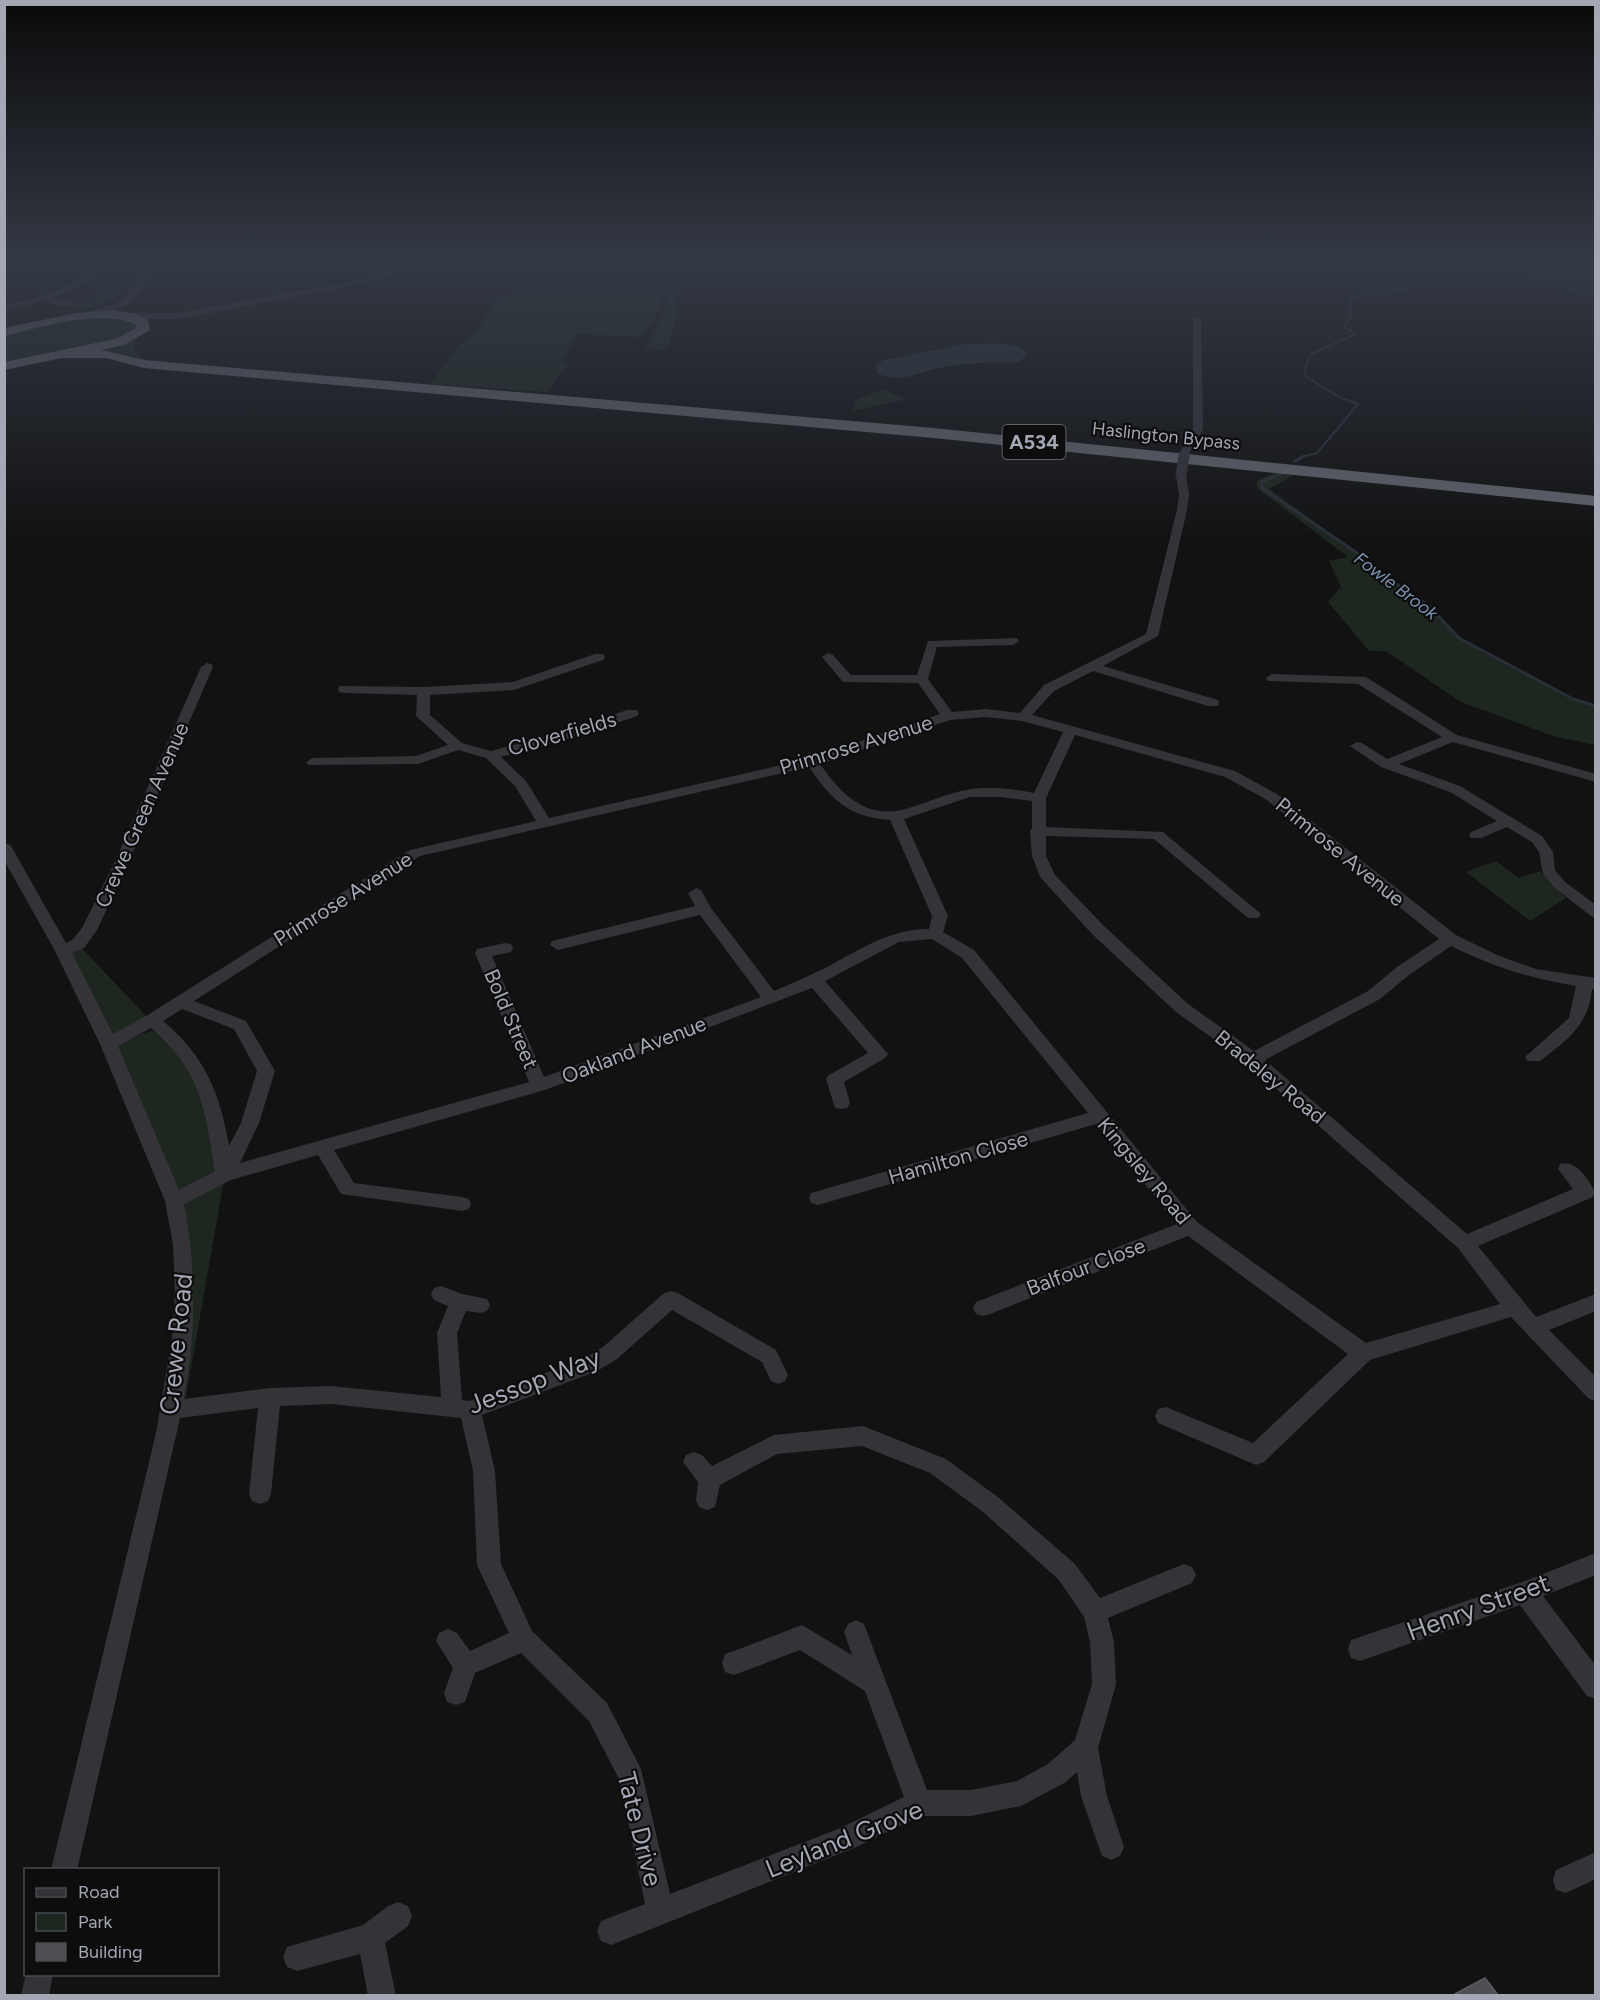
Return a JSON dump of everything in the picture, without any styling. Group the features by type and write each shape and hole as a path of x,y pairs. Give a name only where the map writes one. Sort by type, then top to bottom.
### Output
{"highway":[{"path":"4,366 56,355"},
{"name":"Haslington Bypass","path":"110,355 135,363 1010,440 1596,501"},
{"name":"Haslington Bypass","path":"141,355 159,365"}],"street":[{"path":"1023,717 1049,688 1152,636 1182,510 1184,495 1181,475 1185,452 1198,429 1197,355"},
{"path":"922,679 932,644 1013,641"},
{"path":"344,689 424,690 514,686 599,657"},
{"path":"828,657 847,680 922,679"},
{"path":"1091,666 1213,703"},
{"name":"Crewe Green Avenue","path":"63,951 78,944 89,930 122,861 207,667"},
{"path":"1272,678 1361,680 1452,738 1596,778"},
{"path":"922,679 948,716"},
{"name":"Cloverfields","path":"424,690 423,716 457,746 491,755 521,784 545,823"},
{"name":"Cloverfields","path":"491,755 570,734 632,713"},
{"name":"Primrose Avenue","path":"109,1044 152,1020 415,853 812,762 948,716 986,713 1023,717 1230,774 1272,797 1450,939 1491,959 1534,974 1590,983"},
{"name":"Bradeley Road","path":"1071,730 1038,798 1039,856 1048,877 1098,930 1182,1008 1253,1059 1465,1243 1515,1308 1596,1392"},
{"path":"1386,764 1452,738"},
{"path":"313,762 418,760 457,746"},
{"path":"1357,746 1386,764 1455,789 1537,839 1546,852 1548,870 1560,885 1596,913"},
{"path":"812,762 842,801 873,815 896,817 961,795 983,792 1038,798"},
{"path":"896,817 940,916 935,934"},
{"path":"1476,835 1508,821"},
{"path":"1037,831 1158,835 1253,914"},
{"name":"Crewe Road","path":"4,846 63,951 109,1044 174,1201 180,1222 185,1261 185,1298 172,1410 64,1868"},
{"path":"696,893 704,909 771,999"},
{"path":"558,945 704,909"},
{"name":"Oakland Avenue","path":"174,1201 225,1174 539,1086 771,999 816,980 894,938 912,934 935,934"},
{"name":"Kingsley Road","path":"935,934 955,944 968,954 1098,1117 1190,1227 1363,1353"},
{"path":"1253,1059 1374,995 1402,971 1450,939"},
{"name":"Bold Street","path":"505,948 483,952 539,1086"},
{"path":"816,980 879,1054 835,1079 841,1103"},
{"path":"1534,1058 1575,1024 1584,1005 1590,983"},
{"path":"180,1002 240,1025 266,1071 250,1123 225,1174"},
{"path":"152,1020 186,1052 205,1087 217,1130 225,1174"},
{"name":"Hamilton Close","path":"818,1198 1098,1117"},
{"path":"323,1148 348,1189 462,1204"},
{"path":"1465,1243 1586,1192 1567,1169"},
{"name":"Balfour Close","path":"983,1308 1190,1227"},
{"name":"Jessop Way","path":"172,1410 270,1397 331,1395 461,1410 590,1365 610,1353 671,1299 769,1356 778,1375"},
{"name":"Tate Drive","path":"460,1300 447,1333 461,1410 484,1471 489,1565 524,1639 598,1712 632,1778 660,1912"},
{"path":"1533,1327 1596,1302"},
{"path":"1166,1416 1256,1455 1363,1353 1515,1308"},
{"path":"260,1494 270,1397"},
{"path":"704,1480 774,1445 863,1436 939,1466 991,1505 1067,1572 1095,1612 1102,1642 1104,1684 1085,1749 1094,1796 1111,1847"},
{"name":"Henry Street","path":"1360,1649 1525,1592 1596,1564"},
{"path":"1095,1612 1184,1575"},
{"path":"1525,1592 1596,1687"},
{"path":"856,1632 919,1803"},
{"path":"734,1663 802,1637 874,1683"},
{"path":"456,1693 466,1665 524,1639"},
{"path":"448,1641 466,1665"},
{"name":"Leyland Grove","path":"611,1931 845,1839 919,1803 971,1803 1020,1792 1057,1773 1085,1749"},
{"path":"1566,1880 1596,1865"},
{"path":"297,1957 370,1937 398,1916"},
{"path":"370,1937 382,1995"},
{"path":"34,1995 39,1976"}],"green space":[{"path":"5,355 72,355 5,366"},
{"path":"101,355 140,355 159,365"},
{"path":"452,355 566,355 562,363 569,364 547,392 430,384"},
{"path":"882,390 906,399 853,411 855,400"},
{"path":"1278,471 1295,474 1269,489 1360,555 1379,572 1429,606 1459,638 1573,699 1595,706 1595,745 1553,736 1461,702 1386,651 1369,651 1328,602 1341,587 1329,561 1348,557 1257,488 1257,481"},
{"path":"1496,861 1519,878 1540,871 1566,898 1530,921 1466,872"},
{"path":"78,944 146,1016 112,1043 155,1030 186,1052 225,1174 184,1408 180,1222 63,951"}],"shaded area":[{"path":"908,355 1026,355 1019,362 959,365 902,378 877,373 875,365 884,360"}],"building":[{"path":"1485,1978 1498,1995 1453,1995"}],"waterway":[{"name":"Fowle Brook","path":"1303,456 1317,453 1358,404 1341,398 1306,377 1305,369 1310,355"},
{"name":"Fowle Brook","path":"1295,461 1303,456"},
{"name":"Fowle Brook","path":"1286,472 1261,482 1262,488 1360,555 1379,572 1429,606 1459,638 1573,699 1596,706"}]}
